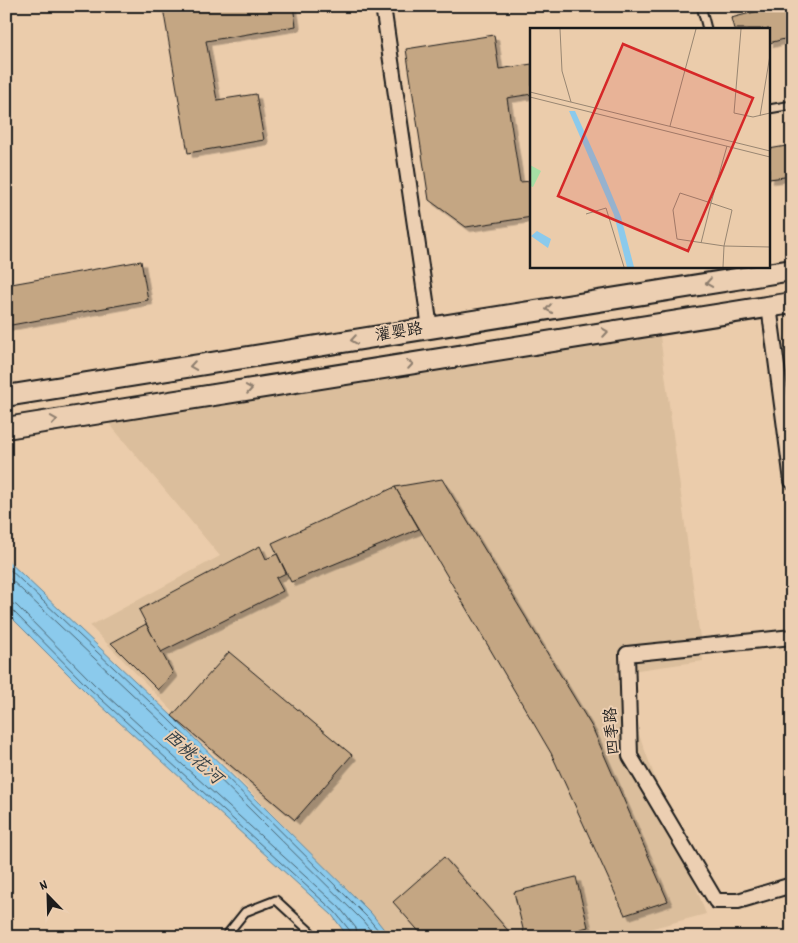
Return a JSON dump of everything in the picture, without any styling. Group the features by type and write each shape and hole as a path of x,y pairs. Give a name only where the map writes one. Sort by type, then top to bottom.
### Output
{"main road":[{"name":"灌婴路","path":"6,396 792,270"},
{"name":"灌婴路","path":"6,428 792,303"}],"street":[{"path":"383,6 430,328"},
{"path":"769,306 792,481"},
{"name":"四季路","path":"792,638 627,654 630,756 716,901 738,901 792,885"}],"lane":[{"path":"701,6 707,28"},
{"path":"770,109 792,105"},
{"path":"224,937 246,912 276,900 316,937"}],"shaded area":[{"path":"660,336 703,661 616,673 706,914 619,937 392,937 90,626 220,556 108,422"}],"water":[{"name":"西桃花河","path":"6,559 172,716 371,913 390,937 348,937 332,915 87,693 6,612"}],"building":[{"path":"172,6 293,6 296,26 206,41 217,100 256,94 264,140 188,153 163,8"},
{"path":"778,6 792,6 792,37 770,43 770,28 734,28 731,18"},
{"path":"494,35 499,69 530,64 530,94 507,98 520,182 530,181 530,217 466,227 429,200 406,49"},
{"path":"792,145 792,176 770,179 770,149"},
{"path":"141,261 148,300 6,326 6,285"},
{"path":"442,479 592,727 668,901 625,915 551,753 395,487"},
{"path":"395,487 419,529 291,582 272,543"},
{"path":"260,546 266,559 277,554 286,573 276,578 283,591 161,652 139,610"},
{"path":"146,624 173,673 158,690 111,643"},
{"path":"229,652 352,755 295,820 172,716"},
{"path":"444,857 511,934 507,937 424,937 393,902"},
{"path":"576,877 588,927 551,937 525,937 514,892"}]}
